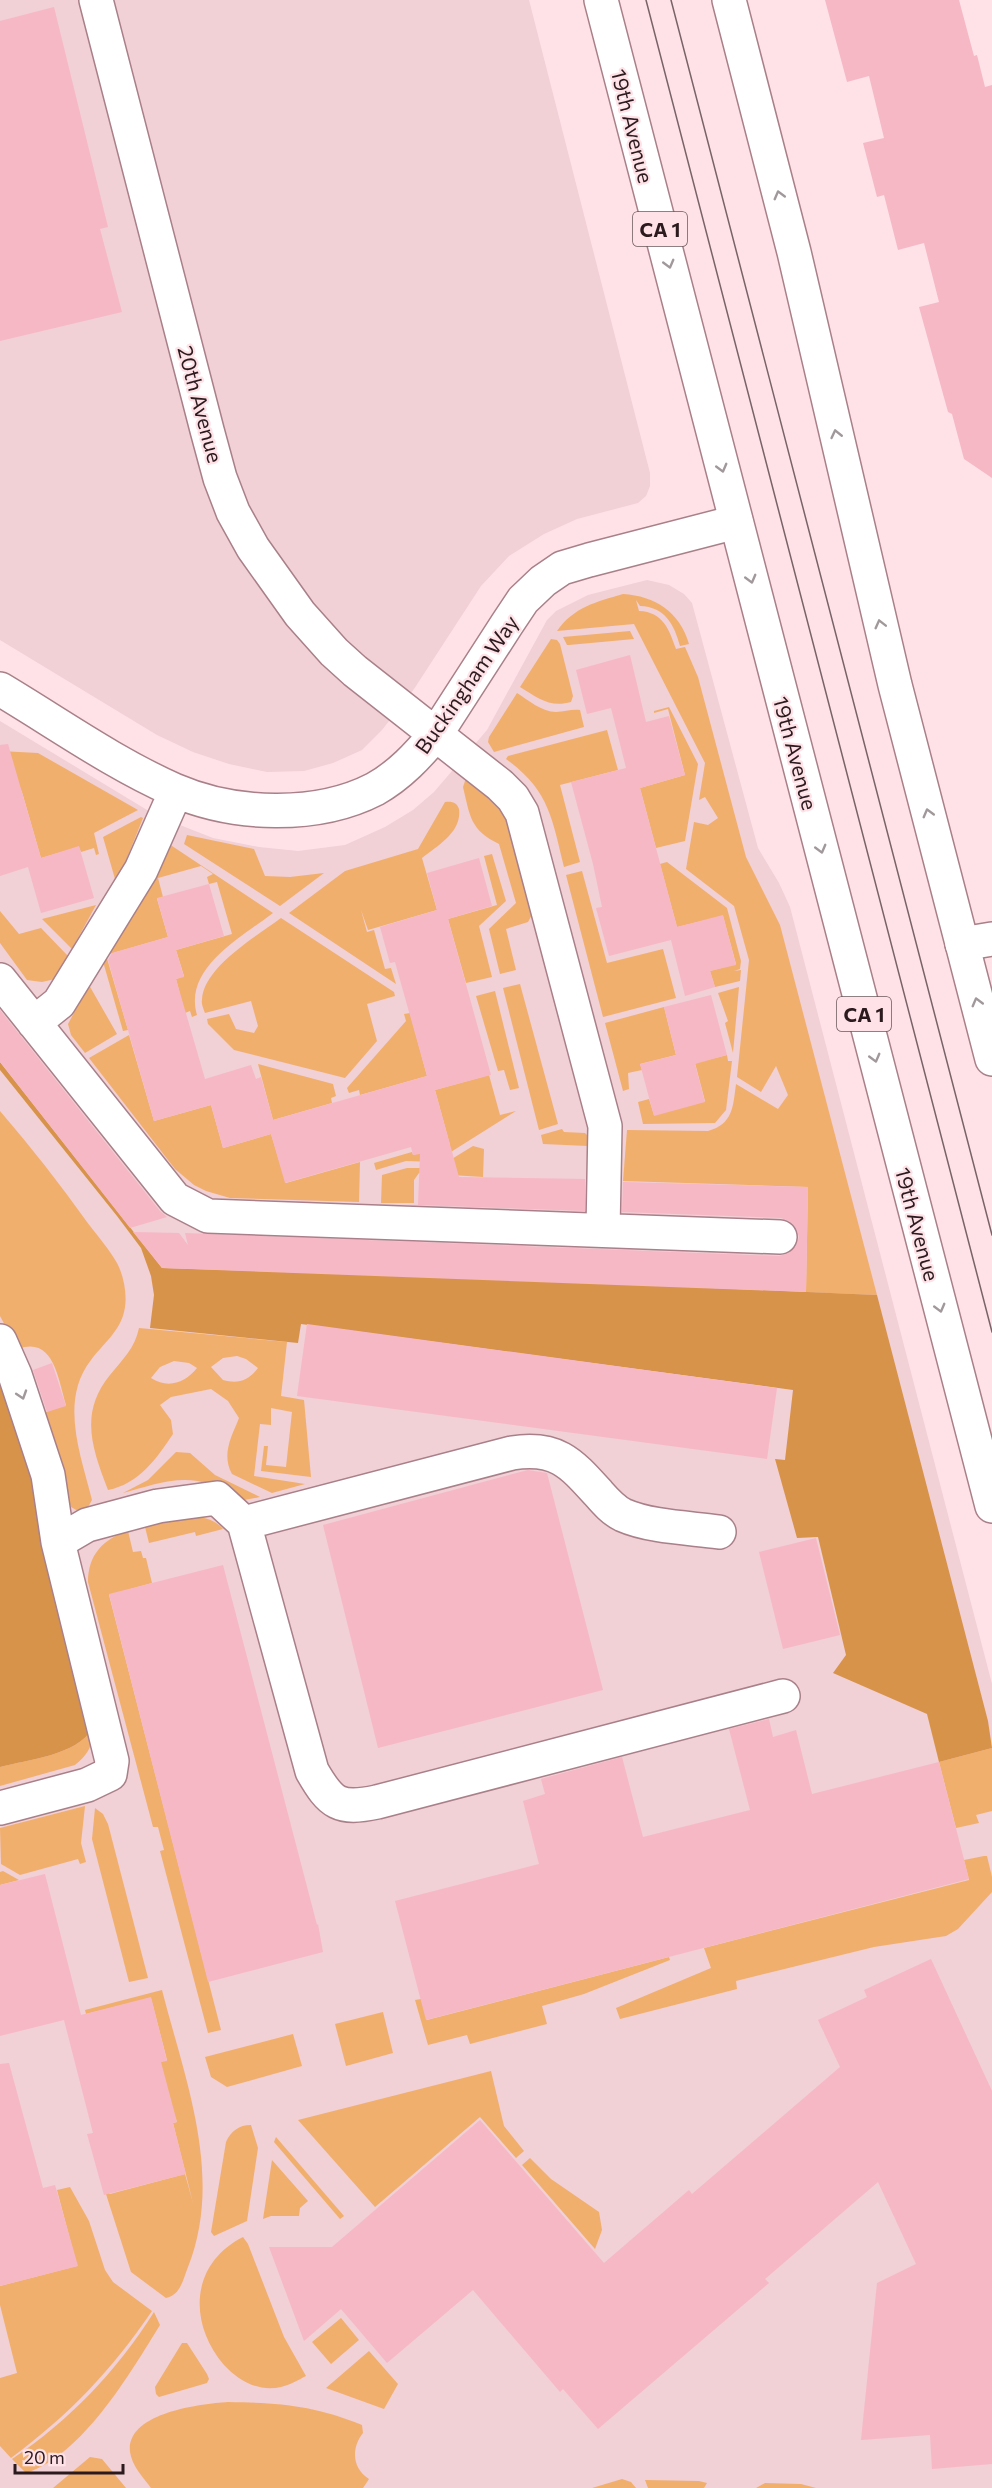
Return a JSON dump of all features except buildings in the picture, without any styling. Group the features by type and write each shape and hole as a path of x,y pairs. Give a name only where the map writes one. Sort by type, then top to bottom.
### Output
{"main road":[{"name":"20th Avenue","path":"96,0 207,430 220,478 233,512 283,593 316,634 355,671 501,785 522,813 605,1126 603,1230"},
{"path":"583,0 612,45"},
{"name":"19th Avenue","path":"601,0 992,1506"},
{"path":"729,0 794,252 895,685 977,941 992,1059"},
{"name":"Buckingham Way","path":"0,689 137,772 176,791 223,805 263,810 328,805 357,796 390,780 411,762 436,734 518,608 548,577 562,568 589,560 736,522"},
{"path":"33,1023 59,1003 141,870 176,791"},
{"path":"0,980 175,1199 208,1215 780,1237"},
{"path":"0,1341 15,1375 48,1475 58,1542 112,1761 110,1774 87,1785 0,1808"},
{"path":"244,1523 512,1453 537,1451 554,1454 568,1461 610,1507 620,1514 634,1519 719,1532"},
{"path":"58,1542 87,1525 194,1499 217,1498 244,1523 312,1771 324,1791 339,1804 358,1806 377,1802 783,1696"}],"shaded area":[{"path":"0,0 529,0 650,473 650,486 646,496 638,503 577,519 544,534 509,556 481,586 414,689 382,730 362,750 333,763 304,771 267,772 229,764 193,752 157,735 0,640"},
{"path":"647,580 669,585 684,594 692,603 758,848 790,907 992,1684 992,2488 0,2488 0,721 157,816 213,838 259,847 298,851 345,845 385,827 413,810 434,792 487,730 547,620 556,611 588,595"},
{"path":"623,594 646,598 665,608 679,623 689,644 680,646 667,618 656,610 640,606 636,600 639,611 654,615 664,623 676,649 685,647 698,677 746,857 780,925 877,1295 806,1292 808,1187 623,1181 627,1130 708,1131 716,1128 730,1114 736,1084 778,1109 788,1095 776,1066 761,1092 737,1077 749,960 734,906 686,869 694,822 708,825 718,818 705,797 699,800 705,763 634,624 557,631 578,611"},
{"path":"630,631 634,639 567,645 563,637"},
{"path":"551,639 557,640 560,644 573,696 571,702 564,704 550,703 520,687"},
{"path":"517,693 546,710 559,712 580,710 584,727 494,752 488,742 489,737"},
{"path":"669,707 698,764 685,841 656,848 640,788 685,775 668,709 654,713 654,711"},
{"path":"607,730 618,770 560,785 580,862 564,867 547,806 532,782 506,759 508,756"},
{"path":"0,751 38,753 138,810 94,833 99,854 96,855 94,848 81,852 79,847 41,858 22,792"},
{"path":"468,779 505,806 534,911 528,922 506,929 516,970 500,974 489,929 516,903 499,844 482,833 470,814 463,787"},
{"path":"445,802 454,803 458,807 457,825 442,843 422,858 437,910 368,930 361,910 367,932 374,930 385,969 391,968 396,984 289,913 345,871 418,849"},
{"path":"143,818 123,868 115,879 103,837"},
{"path":"187,835 254,849 265,876 290,877 324,873 280,906 184,844"},
{"path":"169,844 273,913 232,943 207,968 199,983 195,998 197,1015 192,1017 190,1011 185,1013 176,979 184,976 176,950 232,934 217,882 209,884 207,877 213,874 201,866 158,878 163,897 157,899 168,937 106,955 128,1030 123,1031 102,958"},
{"path":"492,854 506,901 479,926 492,977 466,983 448,919 497,905 484,856"},
{"path":"667,862 727,908 741,961 740,969 734,971 741,970 740,981 715,987 710,971 736,964 723,916 677,927 660,864"},
{"path":"582,871 607,963 663,949 676,998 603,1017 566,875"},
{"path":"96,905 72,949 42,919"},
{"path":"0,911 19,934 41,928 68,956 55,979 42,982 27,980 0,943"},
{"path":"281,918 394,992 395,996 367,1004 377,1041 345,1078 234,1050 208,1024 207,1019 229,1014 236,1029 254,1033 258,1026 251,1001 205,1013 202,1002 205,988 221,964"},
{"path":"520,984 558,1124 539,1130 503,988"},
{"path":"89,985 117,1034 85,1053 71,1035 68,1024"},
{"path":"739,987 733,1053 725,1023 728,1021 718,993"},
{"path":"495,991 519,1088 510,1090 504,1070 498,1071 476,996"},
{"path":"664,1007 676,1055 640,1064 642,1070 628,1073 629,1089 623,1091 605,1023"},
{"path":"410,1013 427,1076 360,1095 359,1090 349,1093 347,1088 406,1021 404,1014"},
{"path":"129,1035 154,1121 211,1105 223,1148 271,1134 286,1183 360,1162 359,1202 230,1198 194,1185 175,1169 89,1058"},
{"path":"727,1055 728,1061 732,1061 726,1110 715,1123 643,1124 638,1102 649,1099 654,1115 705,1101 695,1063"},
{"path":"0,1062 162,1268 877,1295 988,1721 992,1748 939,1762 927,1714 833,1673 846,1655 818,1537 797,1538 775,1459 785,1460 793,1390 301,1324 298,1343 150,1328 154,1295 151,1276 141,1248 0,1070"},
{"path":"258,1064 333,1084 336,1096 331,1098 332,1103 273,1120"},
{"path":"489,1075 500,1115 516,1111 435,1162 406,1161 376,1170 374,1163 412,1152 413,1155 450,1145 435,1090"},
{"path":"0,1111 45,1166 110,1253 117,1263 125,1287 126,1300 122,1319 81,1376 76,1393 75,1428 92,1500 88,1507 78,1511 71,1507 40,1414 66,1405 57,1372 47,1354 40,1349 30,1347 18,1349 0,1316"},
{"path":"562,1129 564,1132 585,1133 590,1138 590,1207 587,1208 588,1146 543,1144 541,1135"},
{"path":"473,1146 484,1149 483,1177 419,1173 414,1180 414,1203 381,1203 382,1175 407,1168 437,1168"},
{"path":"139,1328 287,1342 281,1396 304,1400 311,1477 261,1471 264,1446 268,1446 266,1465 286,1467 292,1412 271,1408 271,1425 260,1424 254,1476 305,1484 272,1493 232,1474 227,1459 231,1438 239,1418 228,1401 211,1389 171,1397 160,1405 171,1420 173,1434 154,1461 138,1476 119,1487 108,1490 93,1445 91,1431 94,1403 100,1389 135,1342","holes":["237,1356 246,1359 258,1368 250,1376 233,1382 223,1380 211,1367 223,1358","174,1361 189,1363 197,1368 182,1381 176,1383 164,1383 151,1378 160,1367"]},
{"path":"0,1364 42,1491 92,1729 85,1738 63,1751 0,1767"},
{"path":"176,1452 190,1453 215,1475 260,1497 239,1501 210,1485 189,1480 155,1484 123,1493 148,1480"},
{"path":"190,1516 212,1521 223,1529 196,1536 195,1532 149,1543 145,1527"},
{"path":"128,1531 133,1552 141,1551 143,1558 146,1558 152,1583 109,1595 221,2030 208,2033 160,1851 164,1850 158,1827 153,1827 88,1582 91,1564 99,1549 119,1534"},
{"path":"92,1729 89,1750 75,1765 0,1786 0,1767 63,1751 85,1738"},
{"path":"992,1748 992,1811 976,1815 979,1823 956,1828 939,1762"},
{"path":"85,1806 81,1843 86,1862 80,1864 78,1859 20,1875 1,1864 0,1828"},
{"path":"95,1808 103,1814 108,1824 148,1978 129,1982 92,1839"},
{"path":"987,1856 992,1877 992,1892 958,1929 946,1936 874,1947 736,1981 737,1989 620,2019 616,2008 711,1968 704,1948 969,1880 964,1860"},
{"path":"3,1871 19,1880 0,1885 0,1872"},
{"path":"669,1957 670,1960 584,1994 542,2006 547,2024 470,2044 467,2035 428,2045 415,2000 421,1999 427,2020"},
{"path":"162,1990 190,2093 202,2163 202,2198 198,2233 181,2286 175,2294 166,2298 131,2272 105,2191 110,2194 185,2174 193,2203 173,2123 177,2122 157,2063 167,2060 151,1998 86,2014 85,2010"},
{"path":"383,2012 393,2053 346,2066 335,2024"},
{"path":"293,2034 302,2066 227,2087 211,2077 205,2057"},
{"path":"491,2071 504,2126 524,2151 516,2158 480,2117 375,2207 298,2120"},
{"path":"251,2125 258,2148 247,2221 214,2236 211,2232 226,2142 236,2129"},
{"path":"276,2137 344,2216 340,2219 274,2142"},
{"path":"530,2158 551,2179 599,2212 602,2230 595,2249 522,2165"},
{"path":"272,2160 308,2201 300,2208 299,2216 271,2216 263,2219"},
{"path":"70,2187 89,2221 105,2270 113,2282 152,2311 105,2373 88,2391 52,2425 11,2458 0,2446 0,2378 17,2373 0,2305 0,2286 77,2266 57,2190"},
{"path":"243,2237 248,2244 284,2337 306,2376 284,2386 264,2388 250,2384 236,2376 212,2349 204,2331 200,2313 200,2295 204,2278 213,2262 225,2249"},
{"path":"154,2312 160,2325 135,2366 103,2410 66,2449 47,2464 26,2473 12,2459 53,2428 90,2393 124,2355"},
{"path":"341,2318 359,2340 331,2364 312,2342"},
{"path":"182,2343 187,2343 209,2379 207,2383 159,2397 155,2387"},
{"path":"369,2351 398,2384 384,2409 326,2388"},
{"path":"228,2402 296,2406 328,2413 362,2425 363,2433 356,2445 355,2458 359,2469 369,2479 363,2488 151,2488 135,2467 130,2452 132,2439 140,2428 167,2413 183,2408"},
{"path":"90,2457 102,2459 126,2488 53,2488"},
{"path":"622,2479 631,2482 636,2488 592,2488"},
{"path":"645,2480 707,2483 704,2488 648,2488"},
{"path":"765,2483 801,2484 816,2488 756,2488"}],"tram line":[{"path":"646,0 992,1332"},
{"path":"671,0 992,1235"}]}
